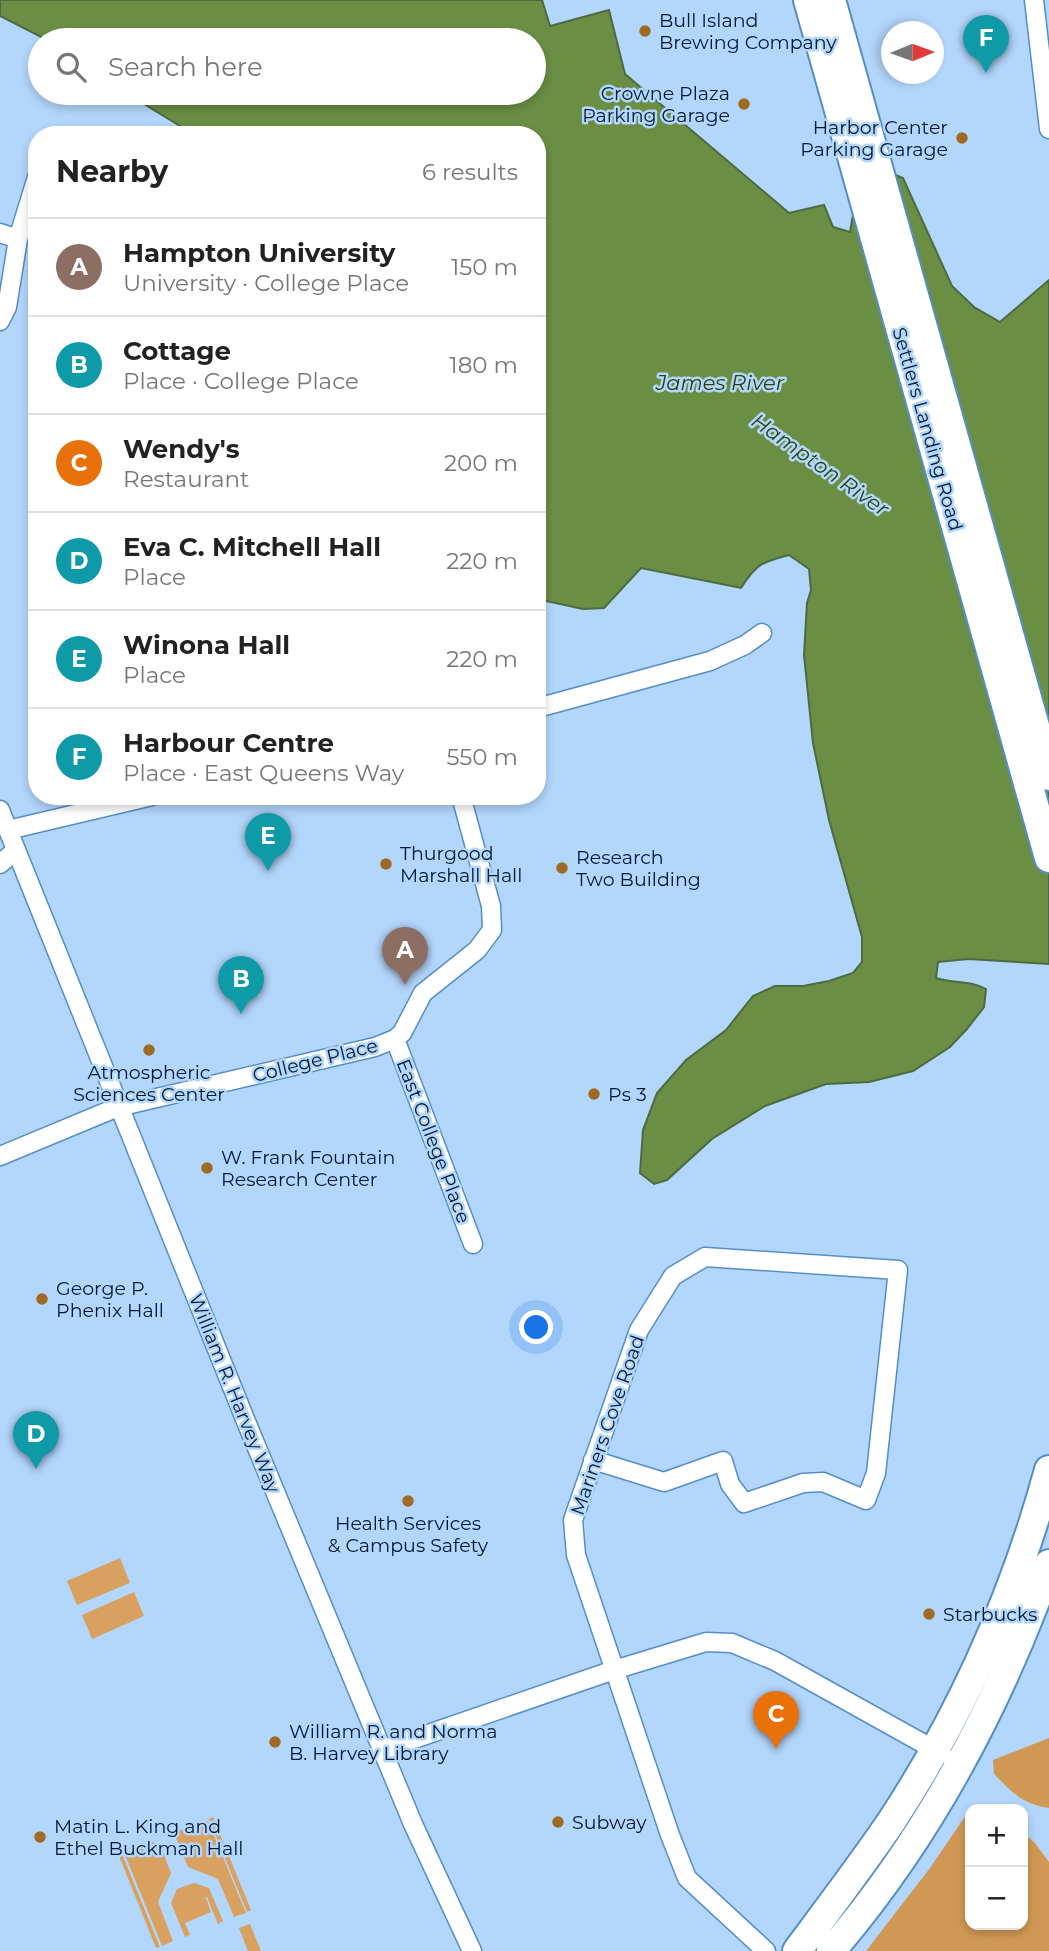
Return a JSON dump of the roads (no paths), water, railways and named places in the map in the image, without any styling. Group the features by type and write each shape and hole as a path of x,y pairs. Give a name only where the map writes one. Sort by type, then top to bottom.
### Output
{"main road":[{"name":"Settlers Landing Road","path":"808,0 839,73 1049,776"},
{"name":"Settlers Landing Road","path":"831,0 839,73 1049,858"},
{"path":"797,1951 891,1822 973,1675 994,1629 1031,1532 1049,1470"},
{"path":"831,1951 887,1879 959,1764 1006,1672 1049,1564"}],"street":[{"path":"1034,0 1049,129"},
{"path":"0,321 9,298 18,239 28,206"},
{"path":"0,233 18,239"},
{"path":"546,706 697,665 732,651 762,633"},
{"path":"8,830 114,805"},
{"name":"College Place","path":"0,1156 118,1107 375,1047 395,1039 406,1028 423,993 477,950 492,930 491,906 463,805"},
{"name":"William R. Harvey Way","path":"0,811 118,1107 382,1750 472,1951"},
{"path":"0,863 16,850"},
{"name":"East College Place","path":"395,1039 473,1244"},
{"name":"Mariners Cove Road","path":"593,1460 664,1482 723,1461 730,1483 744,1503 803,1483 823,1482 866,1500 876,1473 898,1270 705,1257 673,1276 639,1330 593,1460 573,1520 576,1555 670,1835 687,1878 766,1951"},
{"path":"382,1750 614,1670 706,1642 732,1643 775,1661 959,1764"}],"water":[{"name":"James River","path":"0,0 542,0 550,26 609,10 625,74 789,213 824,205 833,227 850,232 855,204 888,172 903,178 952,286 974,307 1000,322 1049,280 1049,964 968,959 938,962 936,978 974,984 986,989 984,1007 950,1047 913,1071 869,1082 826,1084 765,1106 712,1139 667,1180 654,1184 640,1173 643,1130 657,1093 686,1060 726,1030 753,996 775,986 803,986 829,981 853,973 862,962 862,937 829,820 813,743 804,655 807,603 811,590 809,569 789,555 780,557 756,569 741,588 641,568 604,608 583,609 546,601 546,126 180,126 146,105 546,105 546,28 28,28 28,30 0,16"}],"place":[{"name":"Bull Island Brewing Company","path":"645,31"},
{"name":"Harbour Centre","path":"986,73"},
{"name":"Crowne Plaza Parking Garage","path":"744,104"},
{"name":"Harbor Center Parking Garage","path":"962,138"},
{"name":"Thurgood Marshall Hall","path":"386,864"},
{"name":"Research Two Building","path":"562,868"},
{"name":"Winona Hall","path":"268,871"},
{"name":"Hampton University","path":"405,985"},
{"name":"Cottage","path":"241,1014"},
{"name":"Atmospheric Sciences Center","path":"149,1050"},
{"name":"Ps 3","path":"594,1094"},
{"name":"W. Frank Fountain Research Center","path":"207,1168"},
{"name":"George P. Phenix Hall","path":"42,1299"},
{"name":"Eva C. Mitchell Hall","path":"36,1469"},
{"name":"Health Services & Campus Safety","path":"408,1501"},
{"name":"Starbucks","path":"929,1614"},
{"name":"William R. and Norma B. Harvey Library","path":"275,1742"},
{"name":"Wendy's","path":"776,1749"},
{"name":"Subway","path":"558,1822"},
{"name":"Matin L. King and Ethel Buckman Hall","path":"40,1837"}],"water label":[{"name":"Hampton River","path":"820,465"}]}
